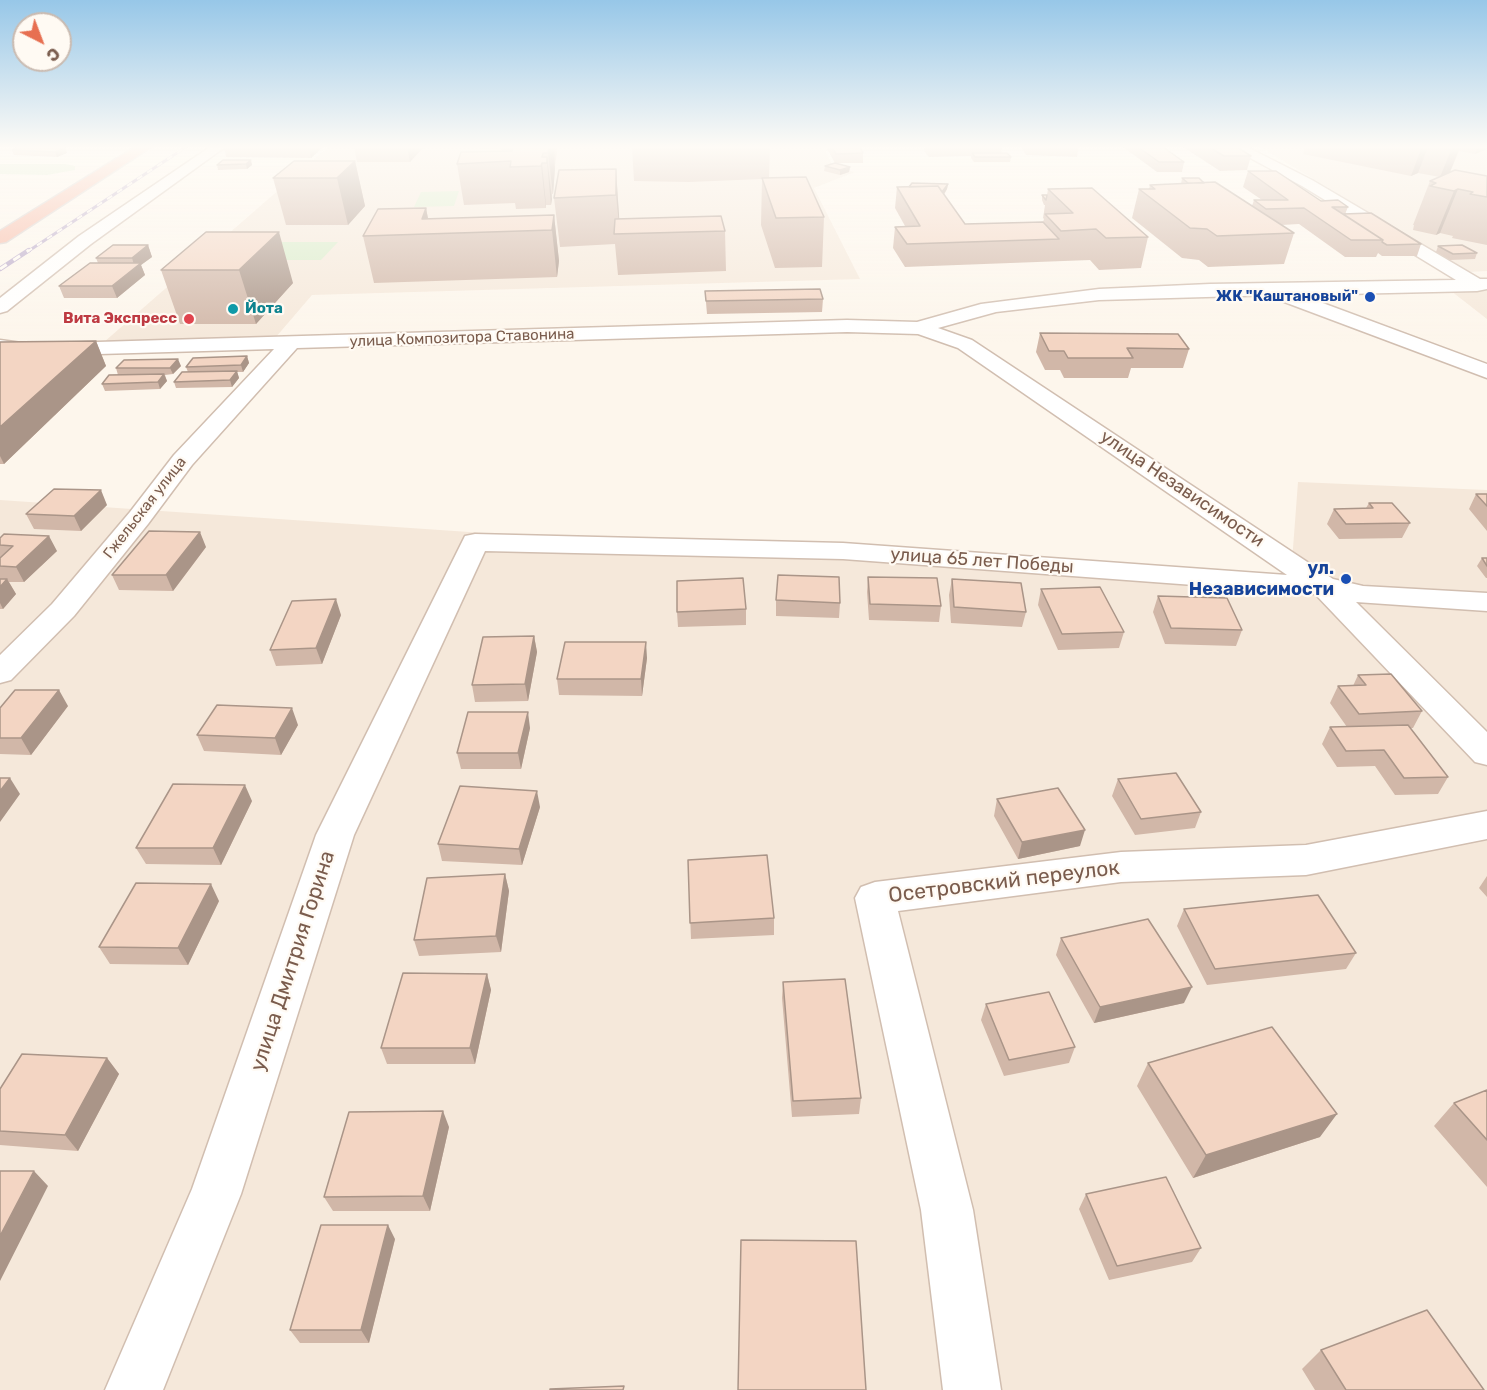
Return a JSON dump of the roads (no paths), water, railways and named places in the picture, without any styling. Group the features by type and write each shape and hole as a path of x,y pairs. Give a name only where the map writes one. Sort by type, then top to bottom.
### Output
{"highway":[{"path":"0,238 42,212"}],"street":[{"path":"0,307 85,240 126,212"},
{"path":"1357,212 1482,285"},
{"path":"920,328 948,315 1088,295 1150,291 1274,291 1482,285"},
{"path":"1274,291 1458,359 1487,372"},
{"name":"улица Независимости","path":"895,326 920,328 965,344 1323,586 1487,753"},
{"name":"улица Композитора Ставонина","path":"0,346 29,350 895,326"},
{"name":"Гжельская улица","path":"0,674 63,610 139,518 183,459 291,343"},
{"name":"улица 65 лет Победы","path":"475,542 843,552 1323,586 1362,595 1487,602"},
{"name":"улица Дмитрия Горина","path":"134,1390 216,1194 335,835 475,542"},
{"name":"Осетровский переулок","path":"972,1390 947,1210 875,898 1121,867 1306,860 1487,825"}],"railway":[{"path":"27,252 88,212"},
{"path":"0,269 29,250"}],"place":[{"name":"ЖК \"Каштановый\"","path":"1370,297"},
{"name":"Йота","path":"233,309"},
{"name":"Вита Экспресс","path":"189,319"},
{"name":"ул. Независимости","path":"1346,579"}]}
